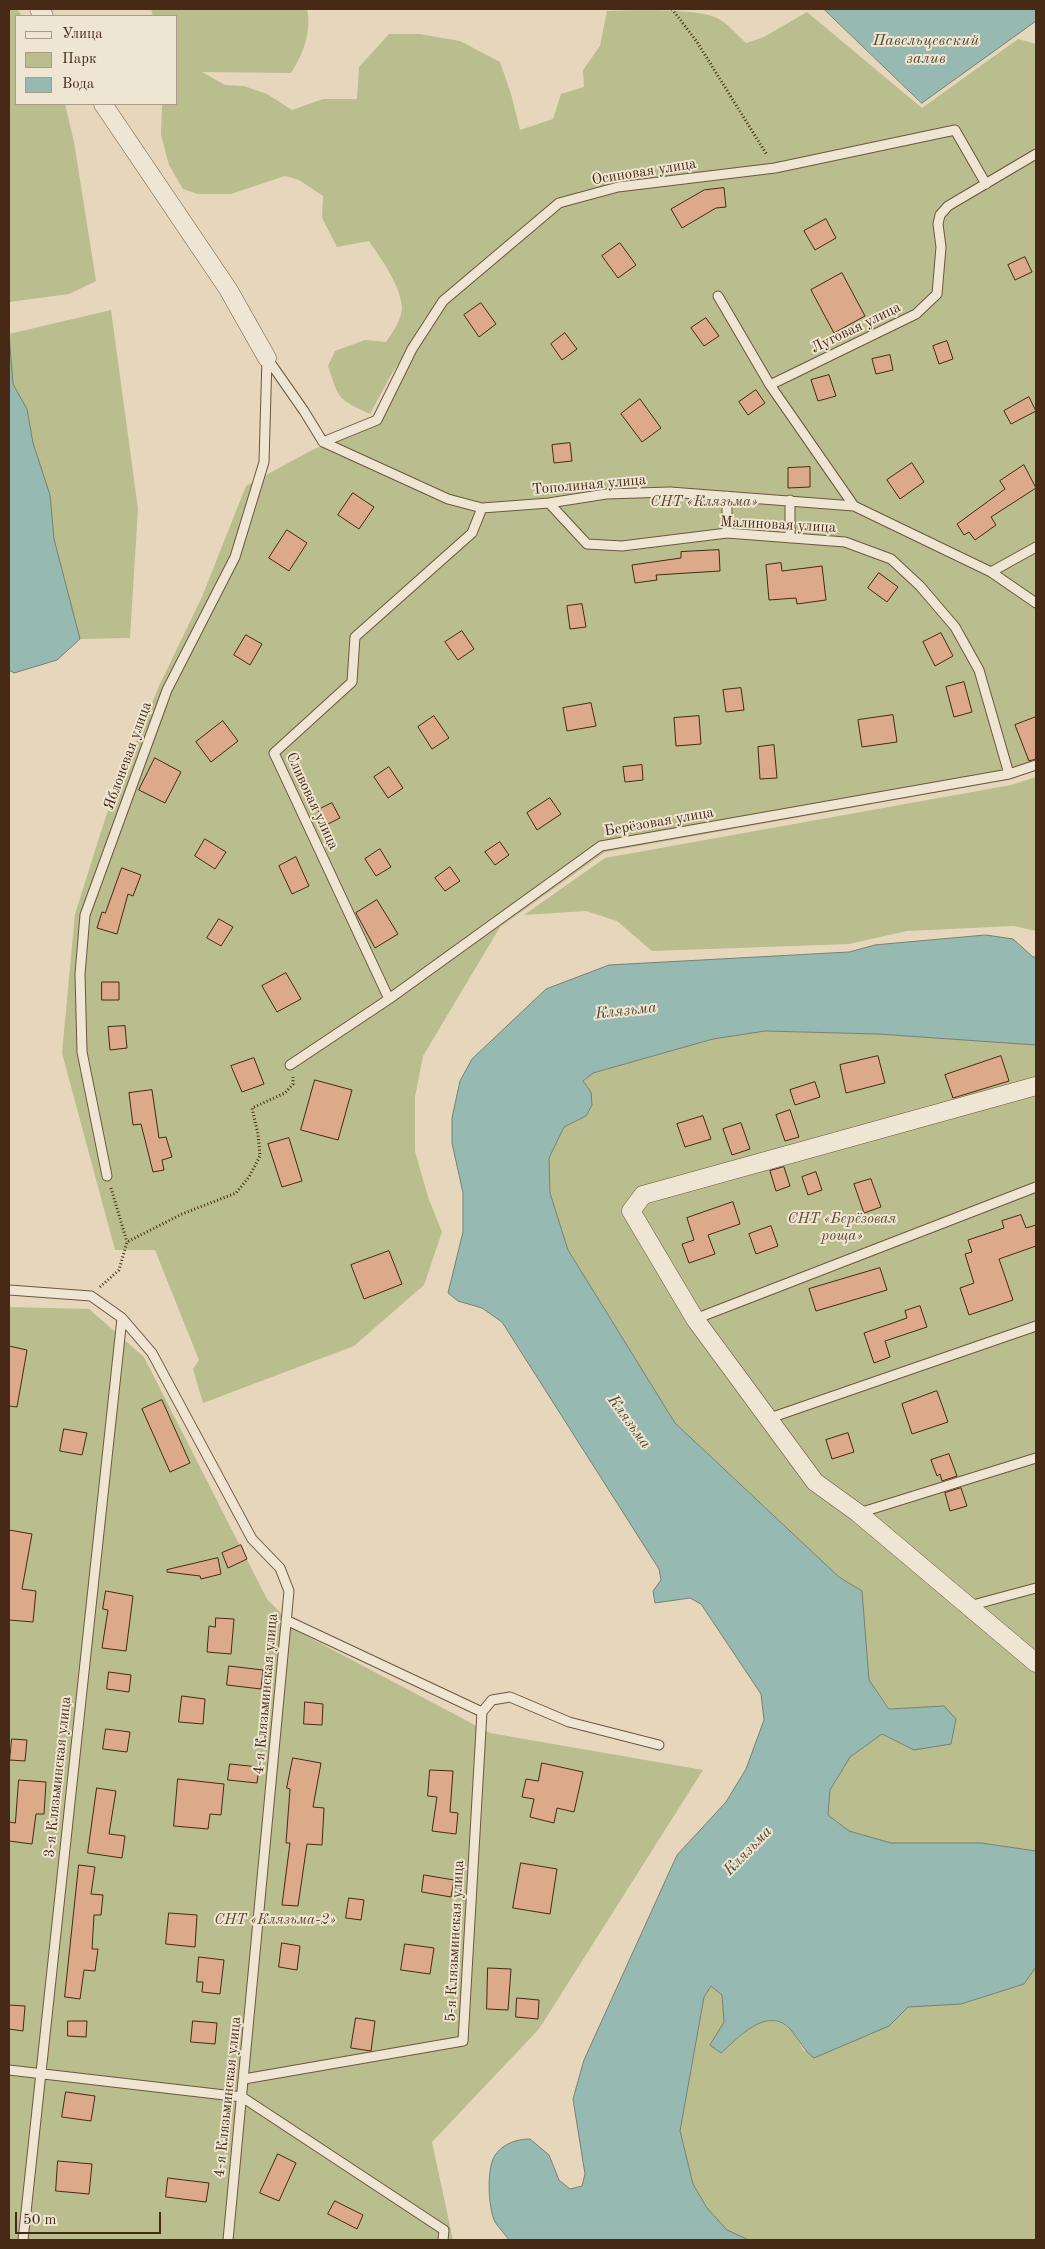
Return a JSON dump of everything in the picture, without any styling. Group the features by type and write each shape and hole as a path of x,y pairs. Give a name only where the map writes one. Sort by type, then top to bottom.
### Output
{"street":[{"path":"104,105 228,290 267,358"},
{"path":"1036,1086 642,1195 631,1211 695,1319 815,1482 858,1513 1036,1663"}],"lane":[{"name":"Осиновая улица","path":"322,442 377,420 412,349 443,301 559,203 618,187 776,168 955,130 986,184"},
{"name":"Луговая улица","path":"770,385 916,314 937,294 941,247 938,224 940,215 948,206 1036,154"},
{"path":"718,296 770,385 854,506"},
{"path":"267,358 304,411 322,442"},
{"name":"Яблоневая улица","path":"108,1176 82,1052 80,974 85,915 167,690 235,557 264,462 267,358"},
{"name":"Тополиная улица","path":"322,442 448,499 482,508 549,503 606,494 670,492 854,506 991,572 1036,603"},
{"path":"727,496 727,533"},
{"path":"790,500 790,538"},
{"name":"Малиновая улица","path":"549,503 587,544 622,546 727,533 845,542 891,559 920,586 955,627 979,670 1009,774"},
{"name":"Сливовая улица","path":"389,999 274,753 352,682 355,637 472,533 482,508"},
{"path":"991,572 1036,548"},
{"name":"Берёзовая улица","path":"290,1065 389,999 601,846 1009,774 1036,765"},
{"path":"695,1319 1036,1187"},
{"path":"9,1290 91,1296"},
{"name":"4-я Клязьминская улица","path":"91,1296 122,1318 152,1353 252,1539 280,1568 289,1591 228,2240"},
{"name":"3-я Клязьминская улица","path":"23,2240 39,2074 122,1318"},
{"path":"767,1419 1036,1326"},
{"path":"858,1513 1036,1458"},
{"path":"969,1606 1036,1588"},
{"path":"286,1620 482,1712 492,1700 510,1697 569,1722 660,1745"},
{"name":"5-я Клязьминская улица","path":"244,2079 463,2041 482,1712"},
{"path":"9,2070 242,2097 444,2230 443,2240"}],"path":[{"path":"672,9 697,42 776,168"},
{"path":"127,1242 182,1214 236,1193 250,1177 260,1156 258,1134 252,1108 284,1093 293,1084 290,1065"},
{"path":"91,1296 119,1270 127,1242 108,1176"}],"green space":[{"path":"9,9 17,9 21,15 15,15 15,105 65,105 74,142 96,281 69,294 9,302"},
{"name":"СНТ «Клязьма»","path":"151,9 307,9 308,26 305,42 291,73 202,72 225,85 244,86 267,94 292,110 323,99 357,99 359,67 389,34 419,34 460,41 500,62 511,94 520,130 553,119 561,94 584,87 583,70 600,46 607,11 664,10 708,15 725,23 746,43 764,37 807,12 922,108 1018,39 1036,44 1036,770 1012,779 605,852 500,927 423,1056 415,1097 415,1151 428,1197 442,1232 424,1285 354,1346 203,1403 193,1369 199,1360 155,1250 115,1250 62,1053 75,914 106,816 159,686 202,597 246,486 312,450 381,422 425,321 391,375 370,414 351,405 341,397 328,366 335,351 365,340 386,342 397,325 402,312 398,290 394,281 369,241 337,247 322,218 323,196 299,180 285,176 231,194 198,194 183,189 169,165 161,135 162,105 178,105 178,15 153,15"},
{"path":"111,310 138,509 130,638 80,639 57,660 14,673 9,670 9,334"},
{"path":"1036,777 1036,931 1014,926 907,931 849,944 652,951 617,921 586,911 524,915 605,858 1011,785"},
{"name":"СНТ «Берёзовая роща»","path":"765,1031 878,1034 1036,1045 1036,1851 981,1843 891,1843 849,1831 828,1815 830,1790 850,1757 882,1734 914,1750 944,1706 890,1709 869,1680 862,1592 839,1577 675,1423 568,1250 550,1193 549,1158 564,1127 586,1116 591,1092 583,1081 593,1073 713,1039"},
{"name":"СНТ «Клязьма-2»","path":"9,1307 89,1309 144,1357 267,1599 299,1632 490,1733 703,1770 539,2029 432,2142 453,2240 9,2240"},
{"path":"1036,1967 1036,2240 749,2240 727,2230 707,2208 693,2184 680,2131 704,1997 711,1986 722,1995 724,2022 711,2045 721,2052 752,2027 761,2022 770,2021 779,2022 790,2030 804,2051 888,2026 908,2007 961,2004 1024,1984"}],"water":[{"name":"Павельцевский залив","path":"824,9 1036,9 1036,21 922,103"},
{"path":"9,334 13,384 27,409 33,443 50,495 54,539 80,639 57,660 14,673 9,670"},
{"name":"Клязьма","path":"986,935 1013,939 1033,957 1036,957 1036,1045 878,1034 765,1031 713,1039 593,1073 583,1081 591,1092 592,1105 586,1116 564,1127 549,1158 550,1193 568,1250 675,1423 839,1577 862,1591 869,1680 889,1709 944,1706 956,1719 951,1744 914,1750 882,1734 850,1757 830,1790 828,1815 849,1831 891,1843 981,1843 1036,1851 1036,1967 1024,1984 961,2004 908,2007 889,2026 814,2058 807,2052 790,2029 781,2023 772,2021 753,2026 721,2053 710,2045 724,2022 722,1995 711,1986 704,1997 680,2131 693,2184 707,2208 727,2230 749,2240 509,2240 495,2222 491,2207 489,2177 493,2160 499,2150 507,2144 530,2139 549,2155 559,2180 570,2189 582,2186 585,2174 573,2099 584,2060 677,1855 726,1802 746,1769 764,1720 761,1694 701,1604 690,1598 655,1603 653,1591 661,1580 659,1569 502,1322 482,1308 458,1301 448,1293 463,1232 463,1193 452,1143 452,1118 460,1081 472,1059 546,989 609,965 849,952 875,945"}],"building":[{"path":"724,188 726,207 716,208 682,228 671,209 704,190"},
{"path":"826,219 836,238 815,250 804,231"},
{"path":"620,243 636,265 618,278 602,256"},
{"path":"1025,257 1032,272 1015,280 1008,265"},
{"path":"842,273 865,316 834,333 811,290"},
{"path":"481,303 496,324 479,337 464,315"},
{"path":"706,318 719,336 704,346 691,328"},
{"path":"565,333 577,349 562,360 551,344"},
{"path":"947,341 953,359 939,364 933,346"},
{"path":"890,355 893,370 876,374 872,359"},
{"path":"829,375 836,396 818,401 811,380"},
{"path":"756,390 765,403 748,415 739,402"},
{"path":"1029,397 1036,411 1011,424 1004,411"},
{"path":"640,399 661,428 642,442 621,414"},
{"path":"570,443 572,461 554,463 552,445"},
{"path":"912,463 924,482 900,499 887,480"},
{"path":"1024,465 1036,488 991,517 996,525 975,540 969,532 964,535 957,524 1005,489 1000,481"},
{"path":"810,467 810,487 788,488 788,468"},
{"path":"353,493 374,507 359,529 338,515"},
{"path":"287,530 307,543 289,571 269,558"},
{"path":"719,550 720,571 656,575 657,580 635,583 632,565 681,558 681,552"},
{"path":"781,563 782,571 822,566 826,600 797,604 796,598 769,600 766,565"},
{"path":"879,573 898,587 887,602 868,588"},
{"path":"582,604 586,627 570,629 567,606"},
{"path":"462,631 474,649 458,660 445,642"},
{"path":"941,633 953,656 935,666 923,642"},
{"path":"246,635 262,644 250,665 234,655"},
{"path":"964,682 972,712 954,717 946,687"},
{"path":"741,688 744,710 726,712 723,690"},
{"path":"591,703 596,726 567,731 563,708"},
{"path":"893,715 897,742 862,747 858,720"},
{"path":"434,716 449,738 432,749 418,727"},
{"path":"699,716 701,744 676,746 674,718"},
{"path":"1036,717 1036,759 1029,761 1015,725"},
{"path":"223,721 238,741 211,762 196,742"},
{"path":"774,745 777,778 760,779 758,747"},
{"path":"155,758 181,772 165,803 139,790"},
{"path":"642,765 643,780 625,782 623,767"},
{"path":"389,767 403,788 388,798 374,777"},
{"path":"550,798 561,814 537,830 527,813"},
{"path":"332,803 340,818 326,825 318,810"},
{"path":"205,839 226,852 215,869 195,856"},
{"path":"500,842 509,855 495,865 485,852"},
{"path":"380,849 391,867 376,876 365,859"},
{"path":"296,857 309,886 292,894 279,866"},
{"path":"450,867 460,881 445,891 435,878"},
{"path":"122,868 141,875 133,896 128,894 117,934 97,928 102,912 105,913"},
{"path":"377,900 398,934 375,948 356,913"},
{"path":"219,919 233,927 221,946 207,938"},
{"path":"286,973 301,999 277,1012 262,986"},
{"path":"102,982 119,982 119,1000 102,1000"},
{"path":"125,1026 127,1048 110,1050 108,1027"},
{"path":"878,1056 885,1083 846,1093 840,1065"},
{"path":"1001,1056 1009,1081 953,1098 945,1075"},
{"path":"254,1058 264,1084 242,1092 231,1066"},
{"path":"315,1080 352,1090 338,1140 301,1130"},
{"path":"815,1082 820,1097 795,1105 790,1090"},
{"path":"152,1090 159,1138 166,1137 172,1157 162,1160 164,1170 153,1172 141,1124 133,1125 129,1093"},
{"path":"790,1110 799,1137 785,1141 776,1115"},
{"path":"703,1116 711,1139 685,1147 677,1124"},
{"path":"741,1123 750,1149 732,1155 723,1129"},
{"path":"289,1138 302,1181 282,1187 268,1144"},
{"path":"784,1167 790,1186 776,1191 770,1171"},
{"path":"816,1172 822,1190 808,1195 802,1177"},
{"path":"871,1179 881,1207 864,1213 854,1184"},
{"path":"733,1202 740,1224 708,1235 715,1254 689,1263 682,1244 694,1240 687,1218"},
{"path":"1021,1215 1026,1228 1036,1225 1036,1246 999,1259 1013,1300 969,1315 960,1288 974,1283 965,1254 972,1252 968,1240 1004,1228 1002,1221"},
{"path":"771,1226 778,1246 756,1254 749,1234"},
{"path":"389,1251 402,1284 364,1299 351,1265"},
{"path":"880,1268 887,1290 816,1311 809,1289"},
{"path":"920,1306 927,1327 885,1341 890,1357 874,1363 864,1333 907,1318 905,1311"},
{"path":"9,1346 27,1350 17,1407 9,1406"},
{"path":"937,1391 948,1422 912,1434 902,1404"},
{"path":"162,1400 190,1463 170,1472 142,1409"},
{"path":"64,1429 87,1433 82,1455 60,1451"},
{"path":"848,1433 854,1452 832,1459 826,1440"},
{"path":"949,1454 957,1476 942,1481 940,1474 937,1476 931,1460"},
{"path":"961,1488 967,1506 950,1511 945,1493"},
{"path":"9,1530 32,1534 22,1589 36,1591 33,1622 9,1620"},
{"path":"241,1545 247,1559 228,1568 222,1553"},
{"path":"218,1558 221,1574 201,1579 200,1576 167,1572 167,1570"},
{"path":"106,1591 133,1596 126,1651 102,1648 108,1610 103,1609"},
{"path":"216,1618 234,1619 231,1654 207,1652 209,1626 215,1627"},
{"path":"229,1666 263,1670 261,1689 227,1685"},
{"path":"109,1672 131,1675 129,1692 107,1689"},
{"path":"182,1696 205,1699 203,1724 179,1722"},
{"path":"305,1702 323,1704 322,1725 304,1724"},
{"path":"106,1729 130,1732 127,1752 103,1749"},
{"path":"12,1739 27,1740 25,1761 10,1760"},
{"path":"293,1758 321,1763 313,1807 324,1808 322,1845 307,1844 298,1906 282,1905 290,1843 286,1843 290,1789 287,1788"},
{"path":"542,1763 583,1772 574,1812 557,1808 554,1823 530,1817 534,1799 522,1797 526,1779 538,1781"},
{"path":"230,1764 259,1767 257,1783 228,1780"},
{"path":"430,1770 453,1771 450,1812 458,1813 456,1834 432,1831 437,1797 428,1796"},
{"path":"178,1779 224,1784 221,1815 210,1814 208,1829 174,1826"},
{"path":"19,1780 46,1782 44,1814 36,1814 32,1844 9,1841 9,1822 15,1823"},
{"path":"97,1788 116,1791 109,1834 125,1836 122,1858 88,1853"},
{"path":"521,1863 557,1869 550,1914 513,1908"},
{"path":"79,1865 95,1867 91,1894 103,1895 101,1915 94,1915 92,1949 98,1949 95,1971 84,1970 80,1999 65,1997"},
{"path":"424,1875 454,1880 451,1897 422,1892"},
{"path":"349,1898 364,1900 361,1920 346,1918"},
{"path":"169,1913 197,1915 195,1947 166,1944"},
{"path":"282,1943 300,1946 297,1970 279,1967"},
{"path":"405,1944 434,1948 430,1974 401,1970"},
{"path":"199,1957 224,1960 220,1994 202,1992 203,1982 197,1982"},
{"path":"488,1968 511,1969 508,2010 487,2009"},
{"path":"517,1998 539,2000 538,2019 516,2017"},
{"path":"9,2005 25,2006 23,2031 9,2029"},
{"path":"356,2018 375,2021 371,2051 351,2048"},
{"path":"68,2021 87,2021 86,2037 68,2036"},
{"path":"193,2021 217,2023 215,2044 191,2042"},
{"path":"66,2092 95,2096 91,2121 62,2117"},
{"path":"278,2154 296,2163 279,2201 260,2193"},
{"path":"58,2161 92,2164 89,2194 56,2191"},
{"path":"168,2178 209,2183 206,2202 166,2197"},
{"path":"335,2201 363,2215 357,2229 328,2214"}]}
